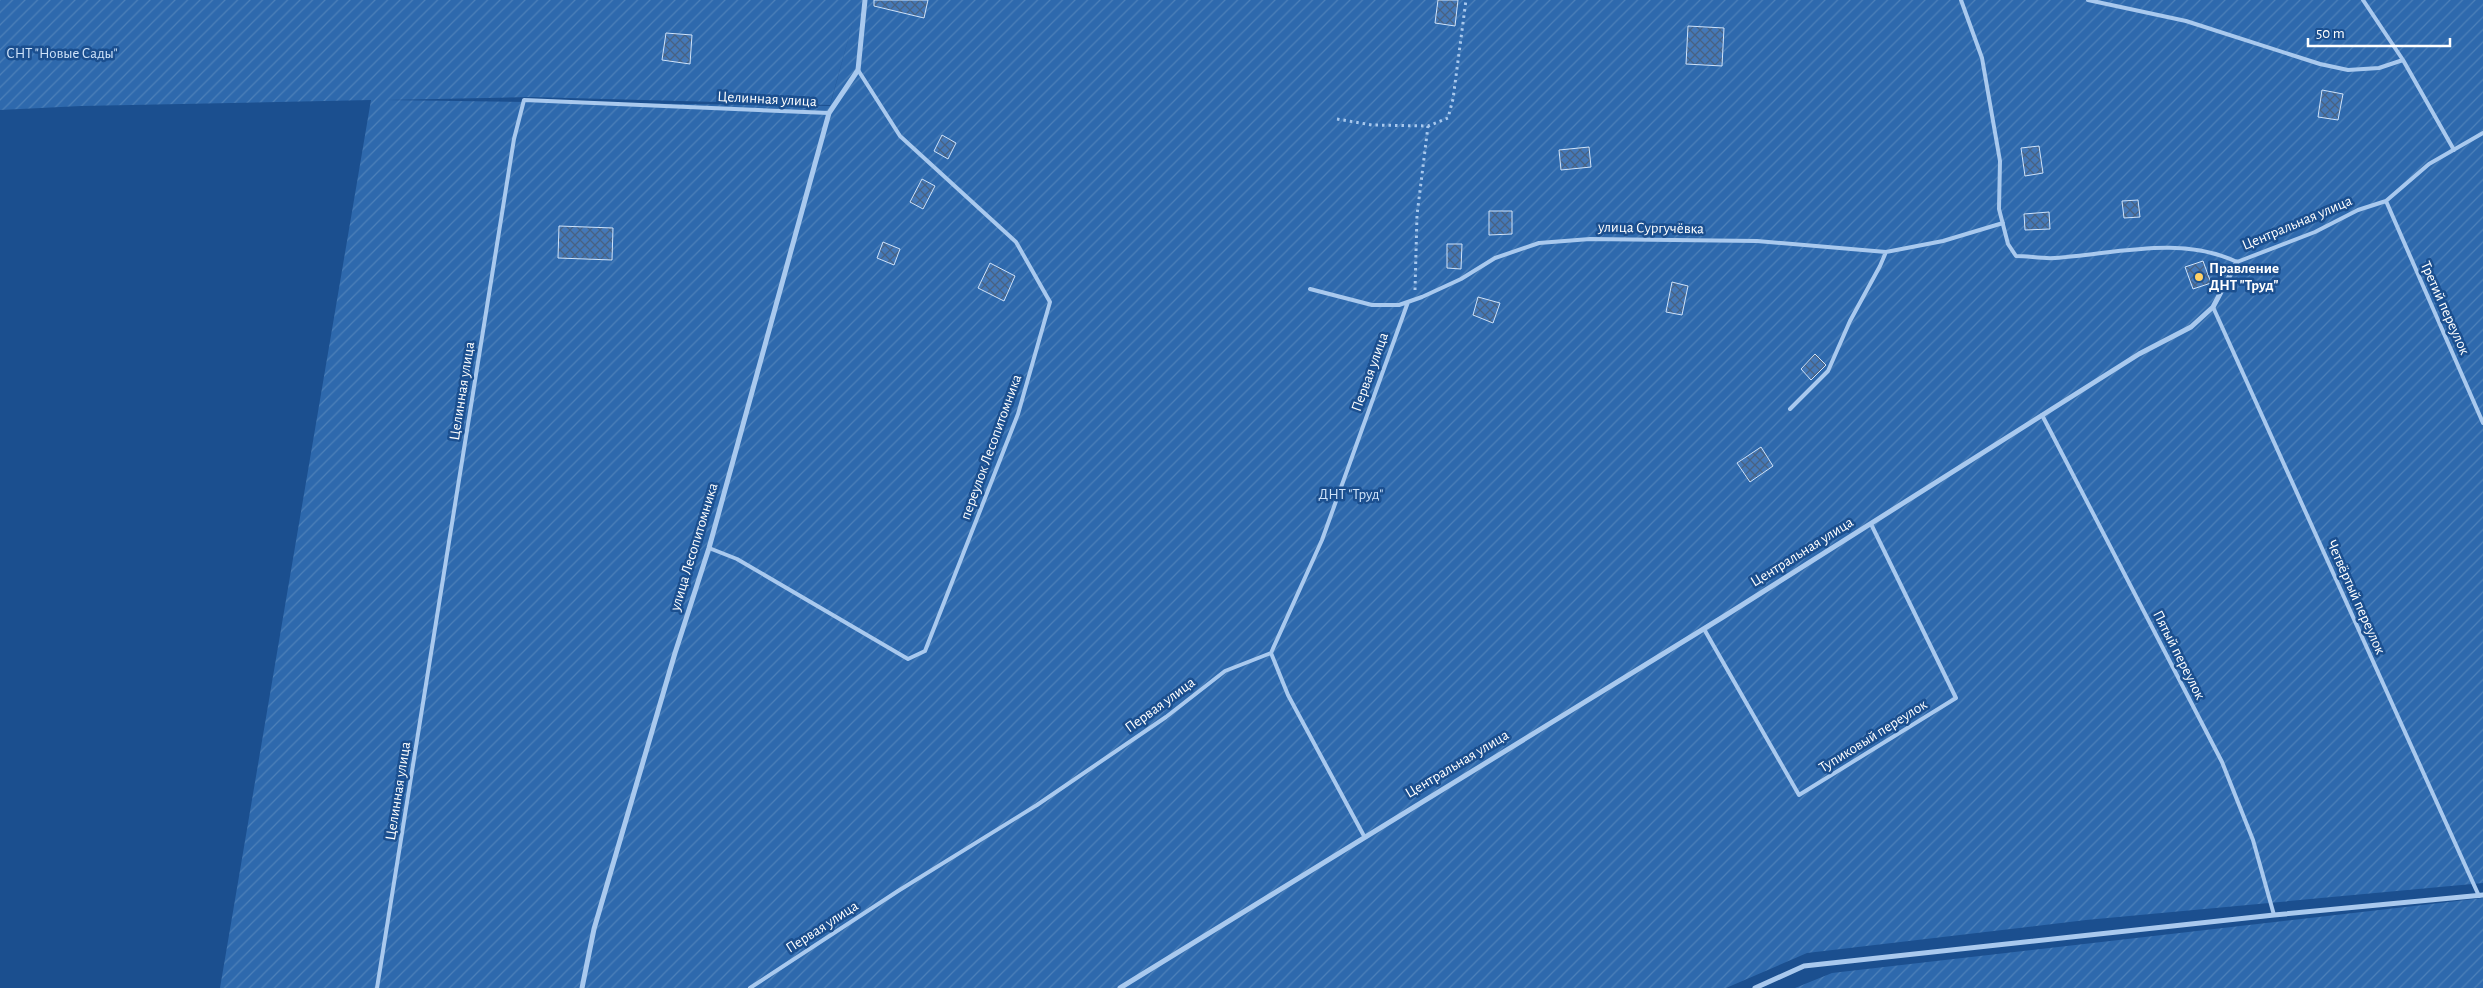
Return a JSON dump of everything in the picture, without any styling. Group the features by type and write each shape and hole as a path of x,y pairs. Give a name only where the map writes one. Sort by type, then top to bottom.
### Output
{"street":[{"path":"829,114 858,70 865,0"},
{"name":"улица Лесопитомника","path":"582,988 594,929 675,653 709,548 829,114"},
{"name":"Центральная улица","path":"1120,988 1205,937 1364,836 1704,629 2139,354 2191,327 2213,307 2237,262"},
{"path":"1755,988 1804,966 2274,915 2481,895"}],"lane":[{"path":"1961,0 1982,58 2000,160 1998,209 2008,244 2016,256 2053,258 2142,249 2184,248 2218,253 2237,262"},
{"path":"2088,0 2186,21 2320,64 2348,70 2379,68 2403,60"},
{"path":"2363,0 2403,60 2454,150"},
{"name":"переулок Лесопитомника","path":"709,548 736,559 908,659 925,651 1018,414 1050,302 1016,242 900,136 858,70"},
{"name":"Целинная улица","path":"377,988 514,139 524,100 829,114"},
{"name":"Центральная улица","path":"2237,262 2315,232 2358,210 2386,201 2429,164 2483,133"},
{"name":"Третий переулок","path":"2386,201 2483,424"},
{"name":"улица Сургучёвка","path":"1310,289 1372,304 1399,305 1461,279 1495,258 1539,242 1590,239 1757,241 1886,252 1943,241 2003,223"},
{"path":"1790,409 1828,370 1850,321 1886,252"},
{"name":"Первая улица","path":"750,988 898,891 1037,805 1166,717 1225,672 1271,653 1322,540 1408,302"},
{"name":"Четвёртый переулок","path":"2213,307 2481,895"},
{"name":"Пятый переулок","path":"2042,415 2222,762 2253,840 2274,915"},
{"name":"Тупиковый переулок","path":"1704,629 1799,795 1956,698 1871,524"},
{"path":"1271,653 1288,695 1364,836"}],"path":[{"path":"1337,118 1372,125 1428,126 1448,118 1453,99 1466,0"},
{"path":"1416,299 1414,293 1417,215 1428,126"}],"green space":[{"name":"ДНТ \"Труд\"","path":"0,0 859,0 2483,0 2483,883 2086,920 1807,953 1726,988 220,988 371,100 81,106 0,110","holes":["859,0 830,106 386,100 532,97 830,105"]},
{"path":"2483,898 2483,988 1795,988 1832,973"}],"building":[{"path":"874,0 928,0 924,18 874,6"},
{"path":"1438,0 1458,0 1455,26 1435,23"},
{"path":"1688,26 1724,28 1722,66 1686,64"},
{"path":"666,33 692,35 690,64 662,60"},
{"path":"2322,90 2343,94 2338,120 2318,117"},
{"path":"942,135 956,143 948,159 934,151"},
{"path":"2039,146 2043,173 2025,176 2021,148"},
{"path":"1589,147 1591,167 1561,170 1559,150"},
{"path":"922,179 935,186 923,209 910,202"},
{"path":"2138,200 2140,217 2124,218 2122,201"},
{"path":"1489,211 1512,211 1512,234 1489,235"},
{"path":"2049,212 2050,229 2025,230 2024,214"},
{"path":"559,226 613,228 612,260 558,258"},
{"path":"883,242 900,249 894,265 877,258"},
{"path":"1447,244 1462,244 1461,269 1447,268"},
{"name":"Правление ДНТ \"Труд\"","path":"2203,261 2211,283 2193,289 2185,267"},
{"path":"990,263 1015,276 1004,301 978,288"},
{"path":"1672,282 1688,286 1682,315 1666,312"},
{"path":"1478,297 1500,303 1493,323 1473,315"},
{"path":"1815,354 1826,365 1811,380 1801,369"},
{"path":"1761,447 1773,466 1750,482 1737,463"}],"place":[{"name":"Правление ДНТ \"Труд\"","path":"2199,277"}],"park label":[{"name":"СНТ \"Новые Сады\"","path":"62,53"}]}
